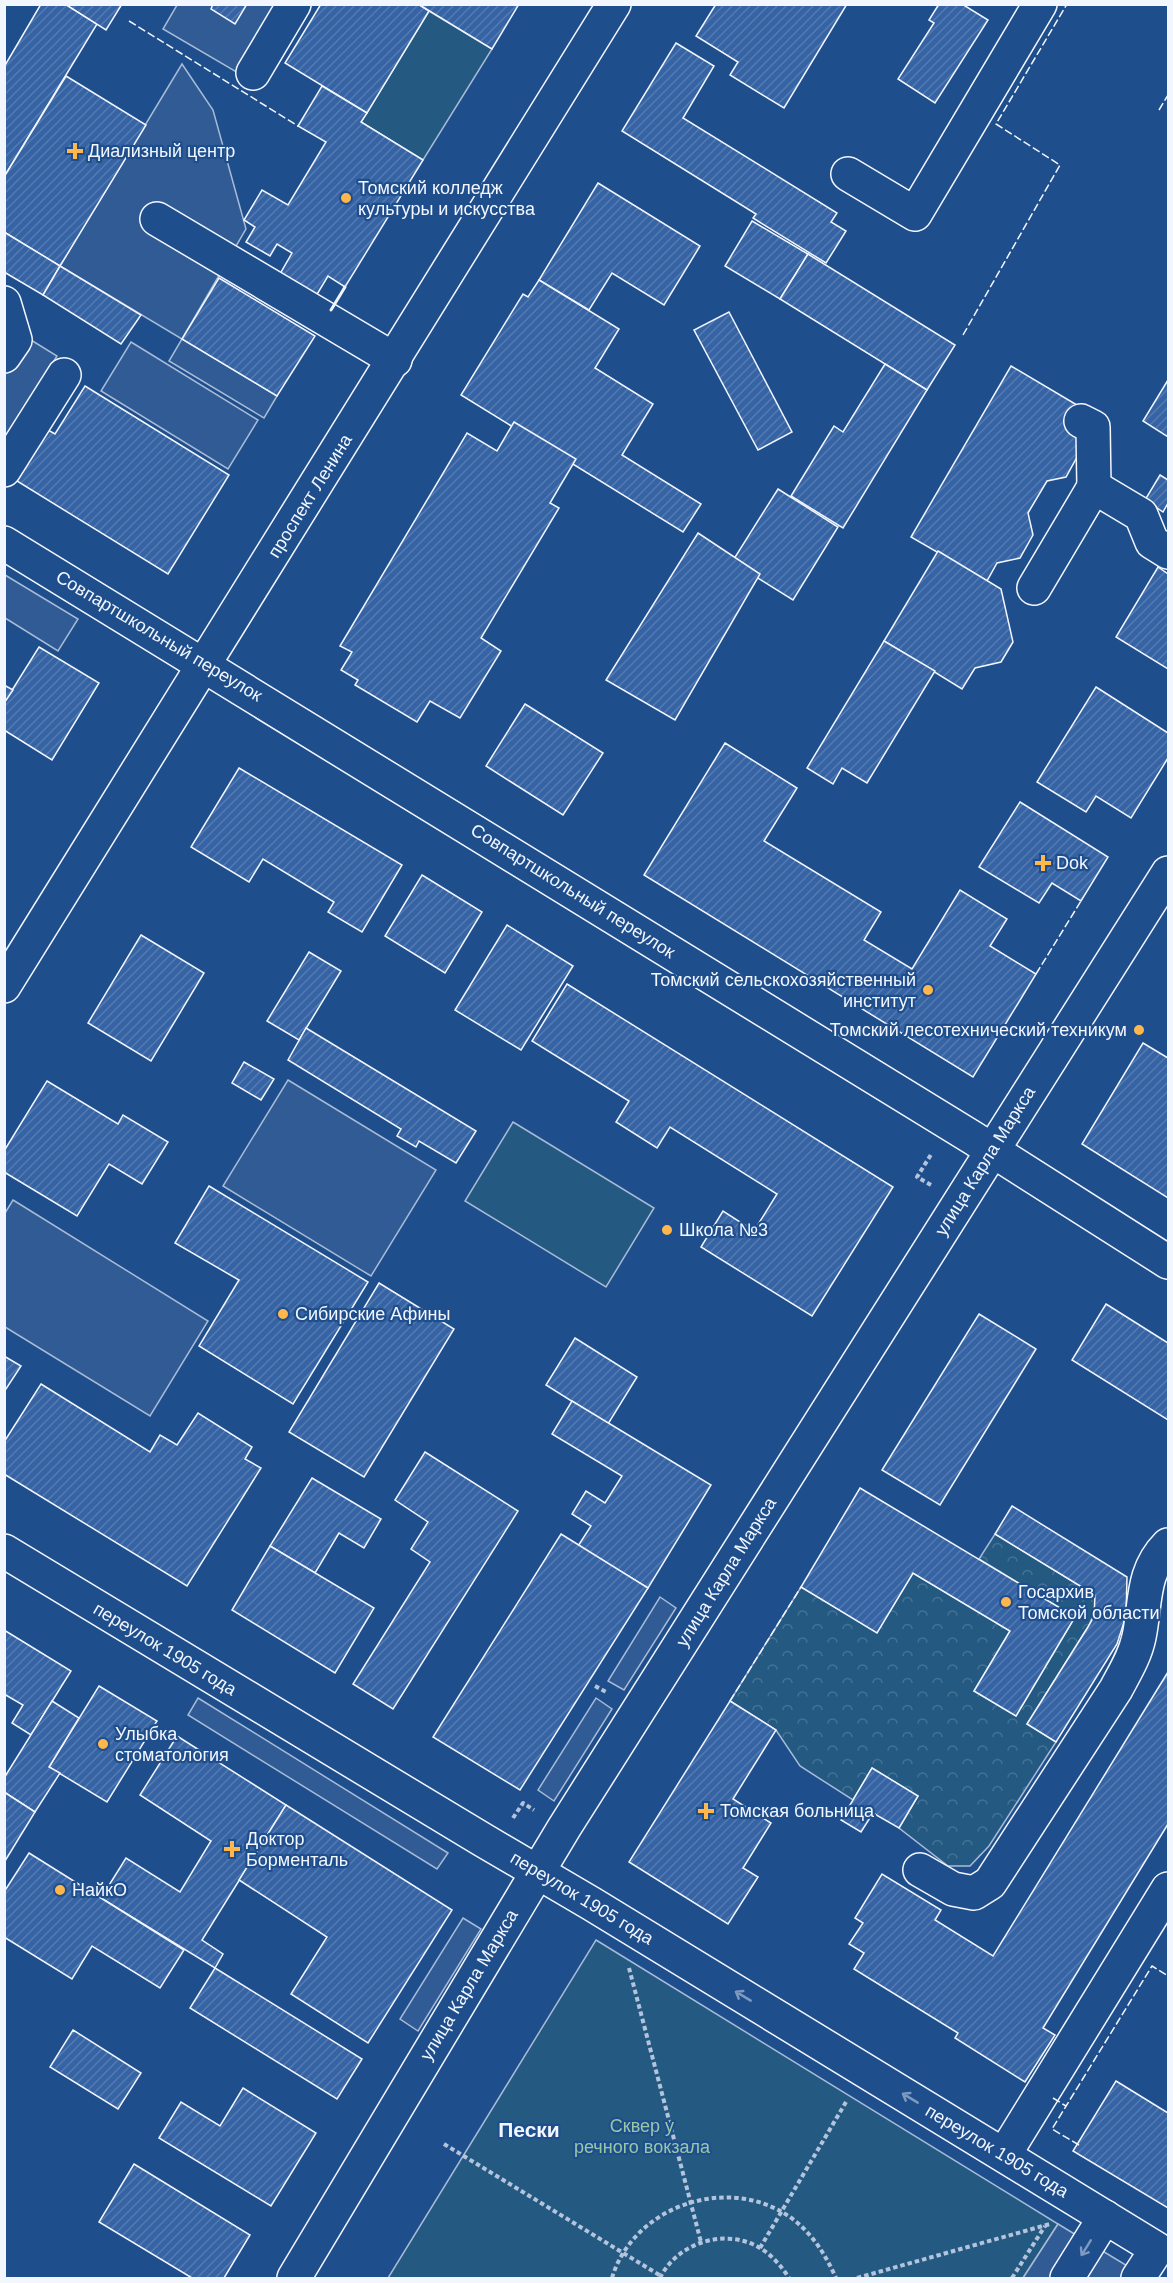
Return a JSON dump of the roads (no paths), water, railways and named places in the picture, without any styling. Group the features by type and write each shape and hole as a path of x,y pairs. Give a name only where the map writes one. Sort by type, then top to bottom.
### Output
{"street":[{"path":"253,73 294,4"},
{"name":"проспект Ленина","path":"4,986 614,4"},
{"path":"848,174 915,214 1040,4"},
{"path":"157,219 394,360"},
{"path":"4,303 15,340 4,356"},
{"path":"4,470 64,375"},
{"path":"1034,588 1094,487 1093,427 1081,421"},
{"path":"1094,487 1141,515 1152,542 1168,552"},
{"name":"Совпартшкольный переулок","path":"4,543 205,664 992,1150 1168,1262"},
{"name":"улица Карла Маркса","path":"294,2278 537,1871 1168,873"},
{"path":"920,1870 953,1889 974,1893 990,1883 1116,1689 1132,1660 1139,1639 1143,1598 1149,1577 1155,1562 1168,1545"},
{"name":"переулок 1905 года","path":"4,1551 537,1871 1157,2249 1138,2278"},
{"path":"1004,2155 1168,1889"},
{"path":"1067,2278 1105,2217"}],"place":[{"name":"Диализный центр","path":"75,151"},
{"name":"Томский колледж культуры и искусства","path":"346,198"},
{"name":"Dok","path":"1043,863"},
{"name":"Томский сельскохозяйственный институт","path":"928,990"},
{"name":"Томский лесотехнический техникум","path":"1139,1030"},
{"name":"Школа №3","path":"667,1230"},
{"name":"Сибирские Афины","path":"283,1314"},
{"name":"Госархив Томской области","path":"1006,1602"},
{"name":"Улыбка стоматология","path":"103,1744"},
{"name":"Томская больница","path":"706,1811"},
{"name":"Доктор Борменталь","path":"232,1849"},
{"name":"НайкО","path":"60,1890"}],"district":[{"name":"Пески","path":"529,2130"}],"park label":[{"name":"Сквер у речного вокзала","path":"642,2136"}]}
